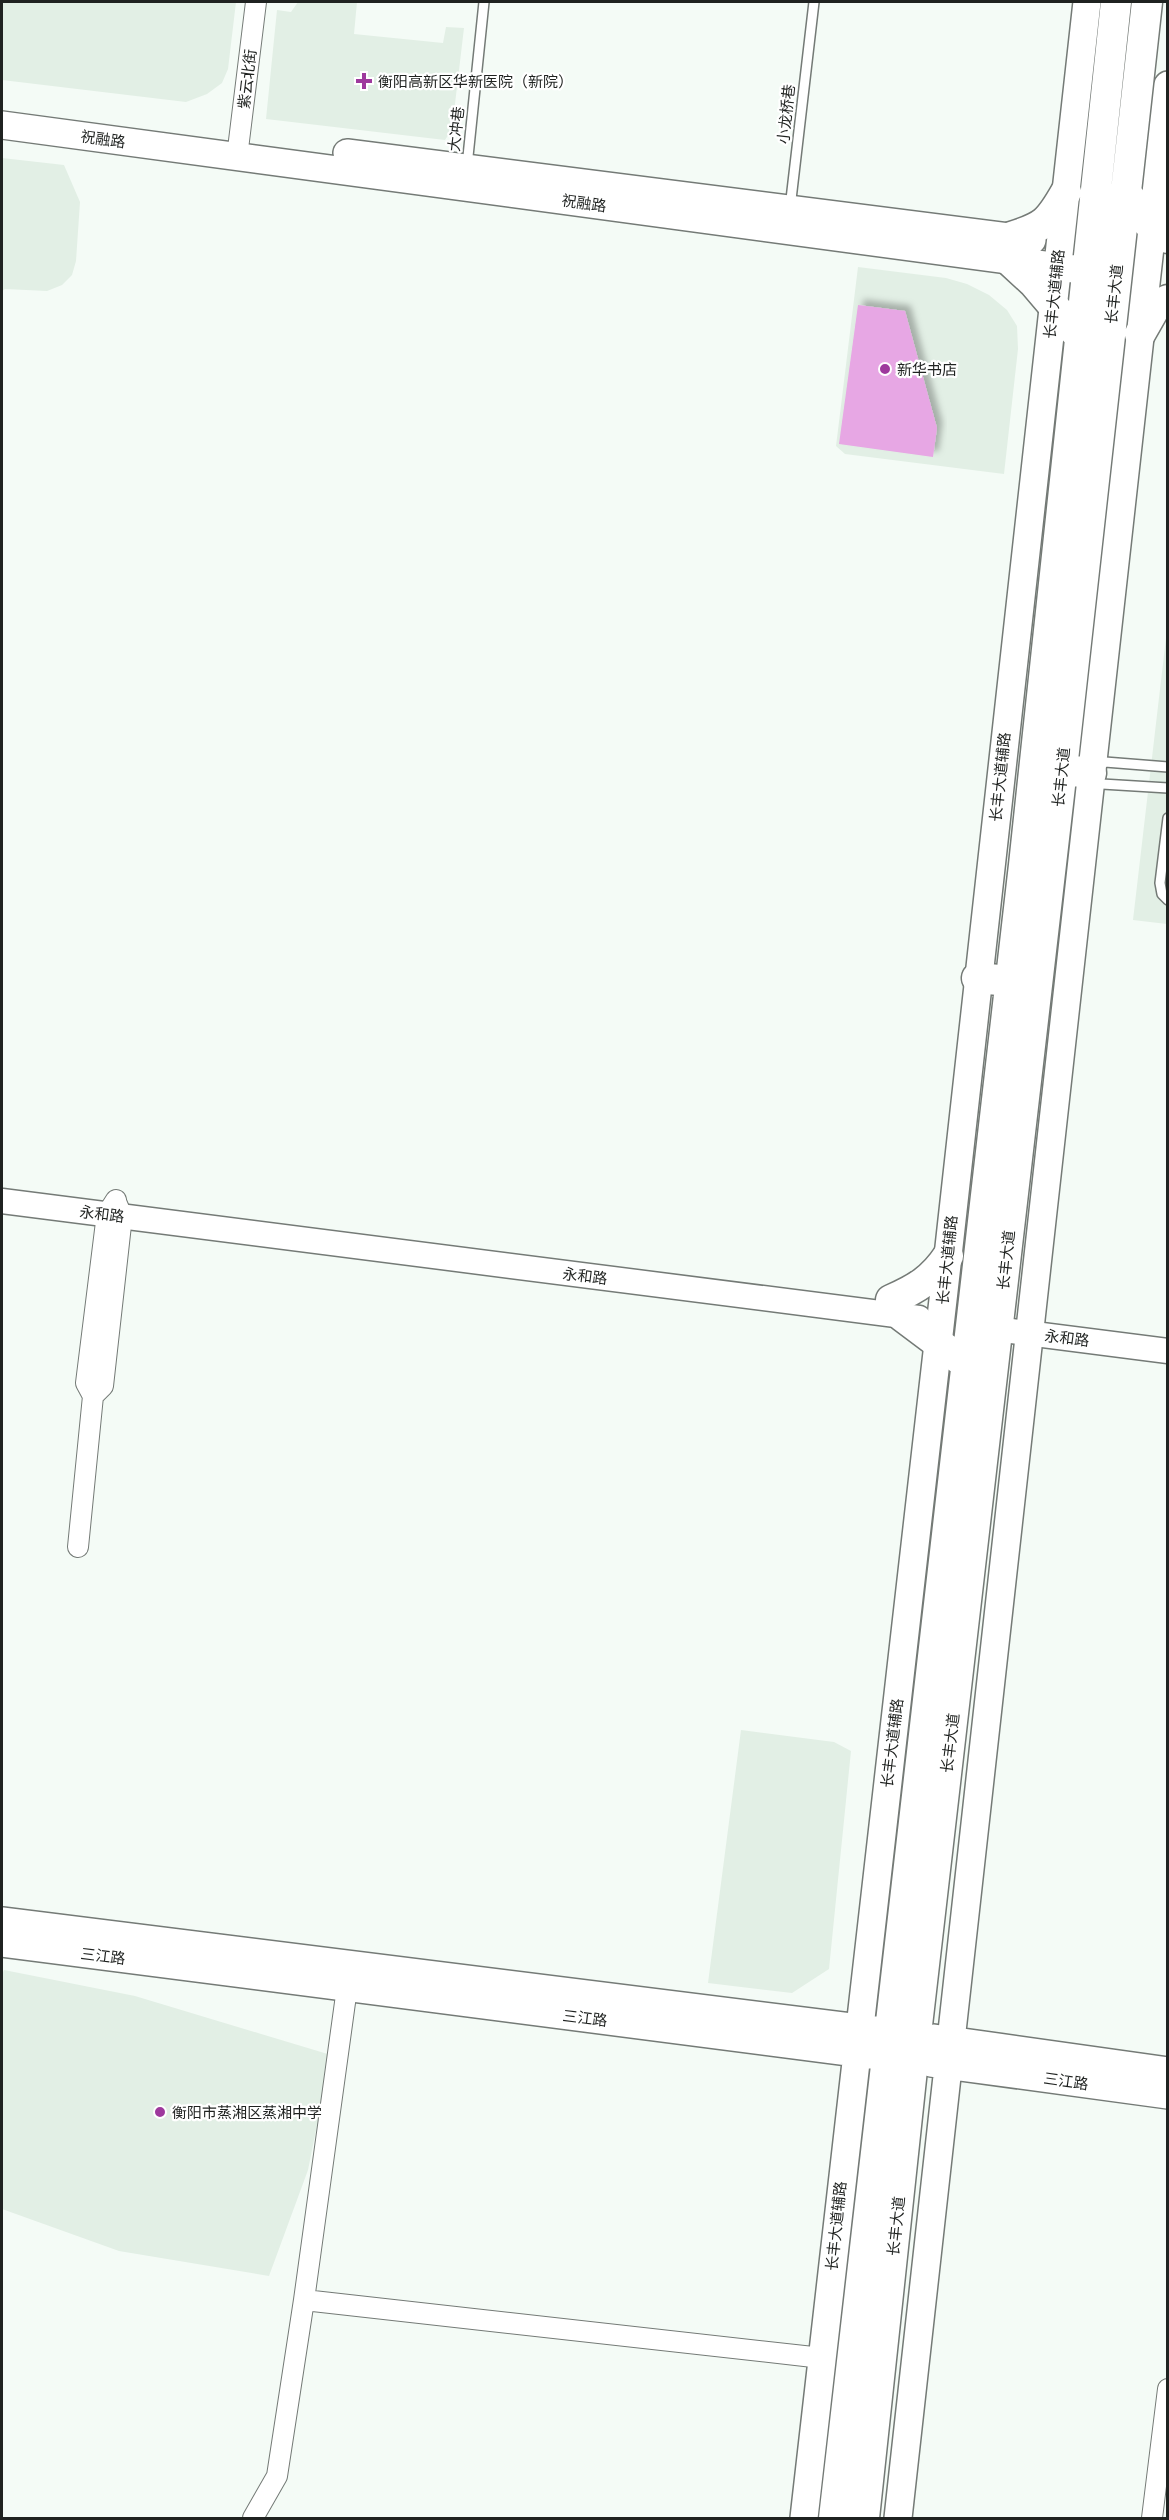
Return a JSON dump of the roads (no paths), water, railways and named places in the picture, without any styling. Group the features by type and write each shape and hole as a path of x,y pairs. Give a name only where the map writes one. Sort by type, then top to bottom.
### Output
{"main road":[{"name":"长丰大道辅路","path":"804,2518 948,1256 1053,306 1073,257 1066,192 1087,2"},
{"name":"长丰大道","path":"864,2518 901,2046 966,1364 985,1319 1010,981 1048,768 1079,336 1073,257 1116,2"},
{"name":"长丰大道","path":"834,2518 901,2046 1048,768 1117,262 1146,2"},
{"path":"898,2518 1140,334 1158,256 1167,85"},
{"name":"祝融路","path":"2,109 238,148 1073,257 1117,262 1158,256"},
{"name":"祝融路","path":"2,125 238,148"},
{"path":"1125,191 1158,256"},
{"path":"1066,192 1052,216 1010,248 1034,283 1079,336"},
{"path":"1140,334 1155,306 1167,300"},
{"path":"1048,768 1091,773"},
{"path":"977,978 1010,981"},
{"path":"948,1256 938,1272 897,1308 940,1324 966,1364"},
{"name":"三江路","path":"2,1921 857,2041"},
{"name":"三江路","path":"2,1943 347,1988 901,2046 949,2053 1167,2095"},
{"name":"三江路","path":"949,2053 1167,2071"}],"street":[{"name":"紫云北街","path":"238,148 256,2"},
{"name":"永和路","path":"2,1185 115,1210"},
{"name":"永和路","path":"2,1201 115,1210 897,1308"},
{"path":"78,1547 93,1396 86,1383 115,1210"},
{"name":"永和路","path":"940,1324 985,1319 1030,1325 1167,1351"},
{"name":"永和路","path":"1030,1325 1167,1335"},
{"path":"253,2518 277,2476 347,1988"},
{"path":"304,2300 822,2358"},
{"path":"1152,2518 1167,2390"}],"lane":[{"name":"大冲巷","path":"466,178 484,2"},
{"name":"小龙桥巷","path":"789,220 814,2"},
{"path":"1167,767 1105,762 1091,773 1102,784 1167,788"},
{"path":"1167,818 1160,883 1162,894 1167,900"}],"place":[{"name":"衡阳高新区华新医院（新院）","path":"364,81"},
{"name":"新华书店","path":"885,369"},
{"name":"衡阳市蒸湘区蒸湘中学","path":"160,2112"}]}
